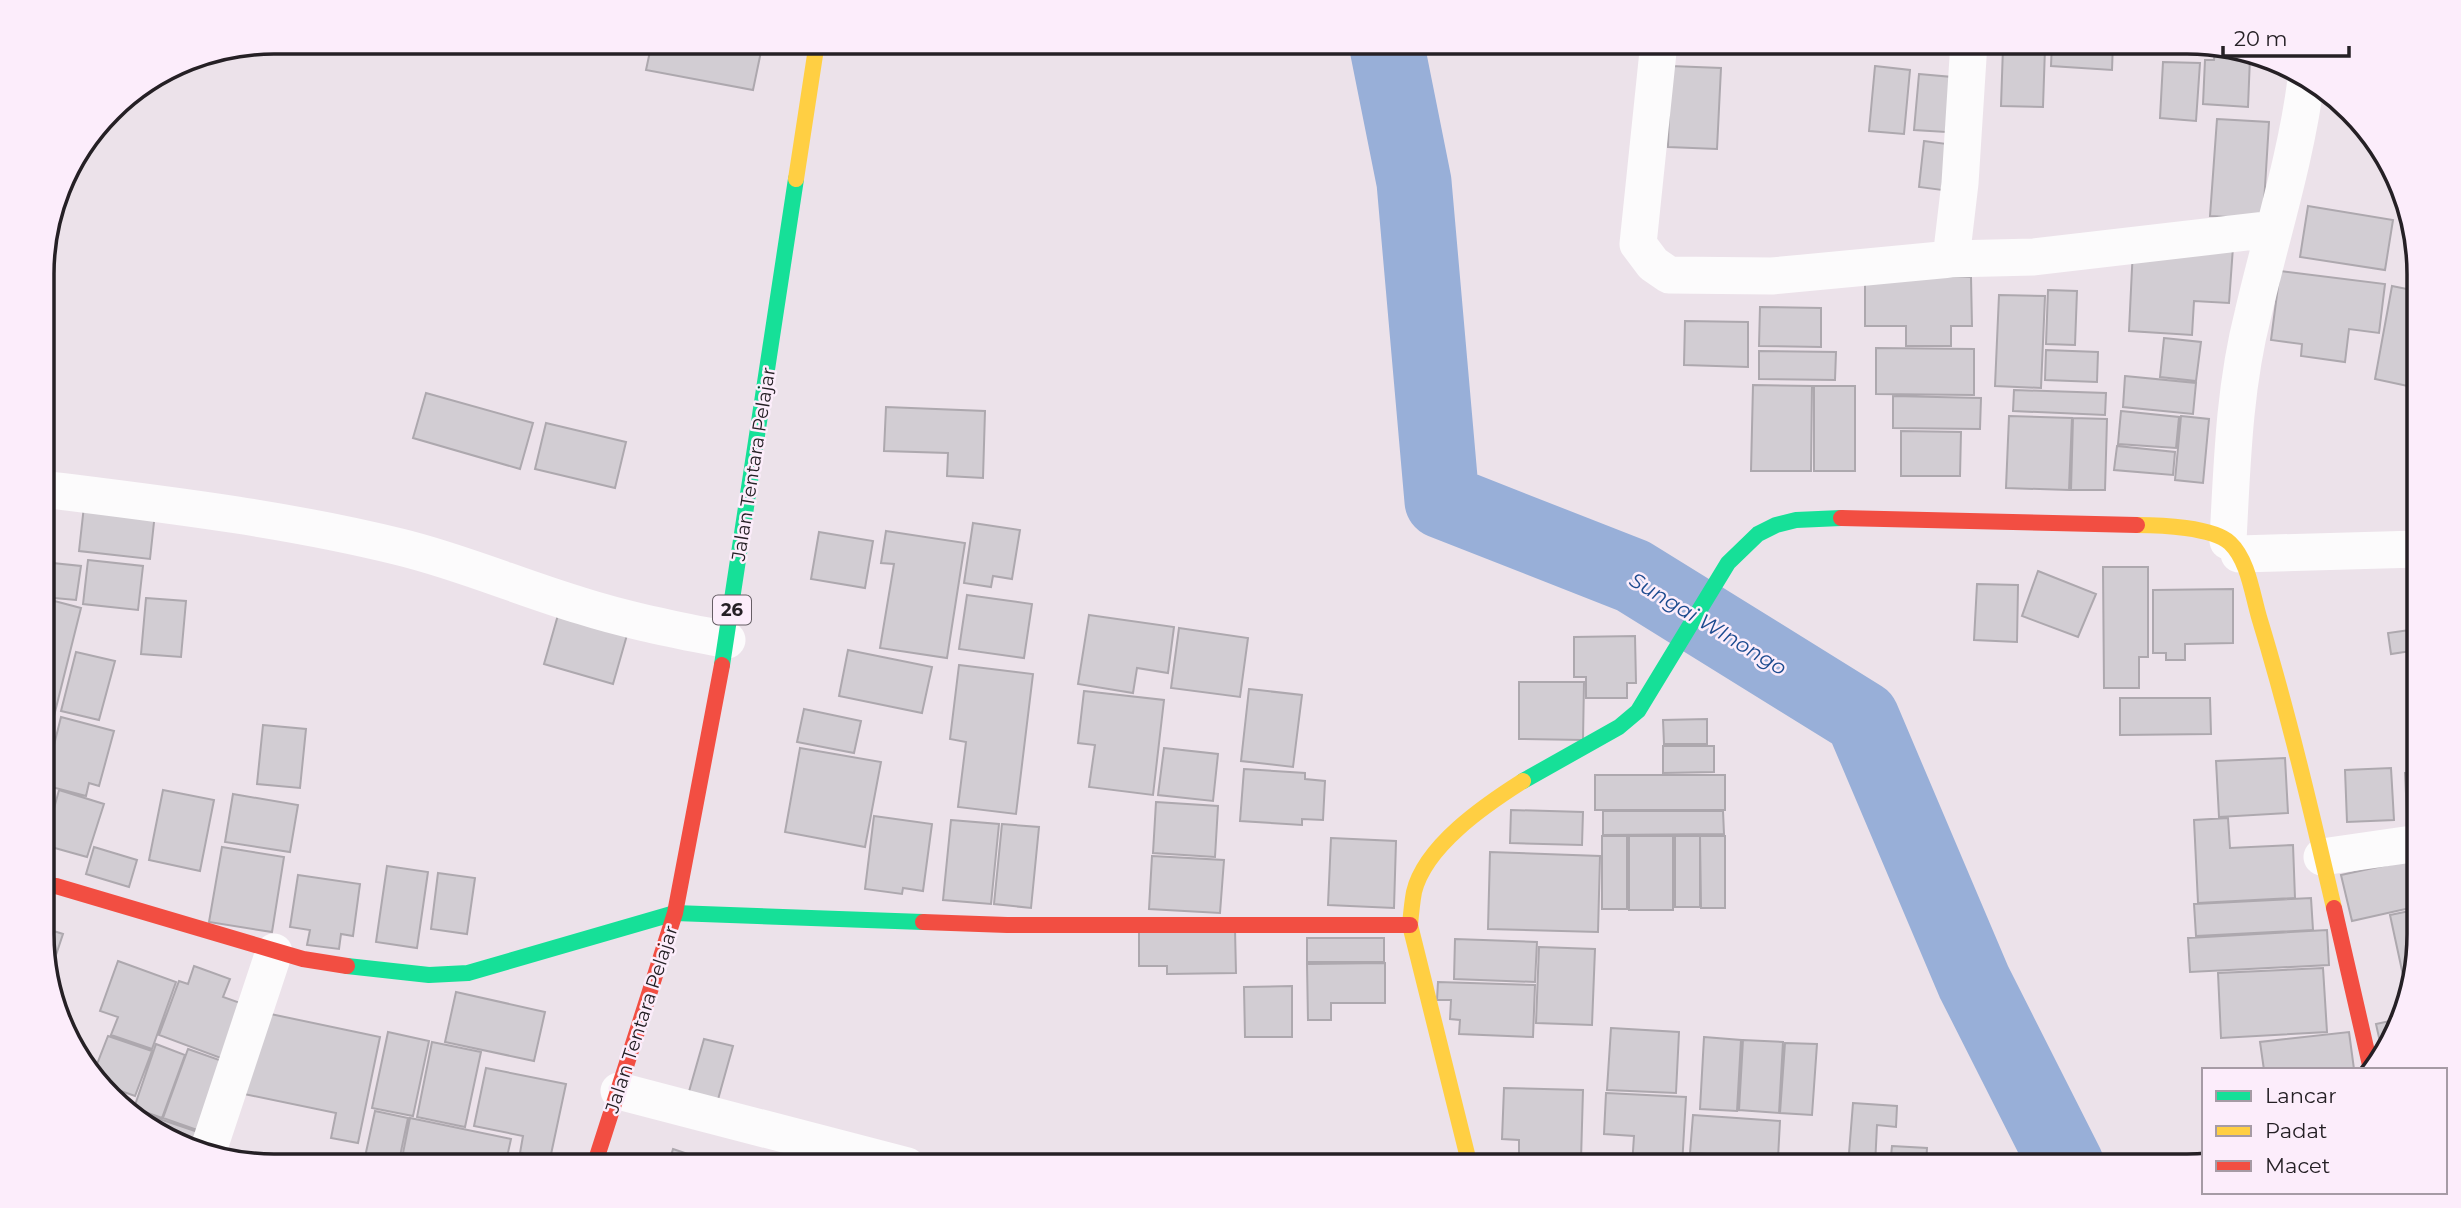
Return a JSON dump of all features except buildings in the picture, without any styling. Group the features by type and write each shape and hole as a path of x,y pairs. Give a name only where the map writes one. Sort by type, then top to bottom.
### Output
{"street":[{"name":"Jalan Tentara Pelajar","path":"598,1154 675,913 727,640 815,54"},
{"path":"1658,54 1638,244 1653,264 1669,275 1772,276 1951,259 2034,257 2273,229"},
{"path":"1951,259 1960,183 1968,54"},
{"path":"2305,89 2289,174 2252,315 2235,409 2234,548 2268,646 2322,857 2368,1058"},
{"path":"55,491 198,509 397,546 455,562 629,620 727,640"},
{"path":"1467,1153 1410,925 1414,890 1423,871 1452,833 1483,807 1619,727 1638,711 1728,563 1758,534 1776,525 1824,517 2157,524 2210,533 2234,548 2407,549"},
{"path":"2322,857 2407,845"},
{"path":"54,887 303,958 382,971 429,975 468,973 559,949 675,913 1007,925 1410,925"},
{"path":"210,1144 274,951"},
{"path":"619,1091 860,1154"}],"waterway":[{"name":"Sungai WInongo","path":"1388,54 1414,182 1442,501 1633,576 1862,718 1974,982 2060,1153"}],"traffic: fast":[{"path":"722,665 796,179"},
{"path":"1523,781 1619,727 1638,711 1728,563 1758,534 1776,525 1796,520 1841,518"},
{"path":"347,966 429,975 468,973 675,913 923,922"}],"traffic: slow":[{"path":"796,179 815,54"},
{"path":"2137,525 2186,528 2212,533 2230,543 2241,558 2249,577 2289,725 2334,908"},
{"path":"1467,1153 1410,925 1414,892 1420,875 1443,843 1491,802 1523,781"}],"traffic: jam":[{"path":"1841,518 2137,525"},
{"path":"598,1154 675,913 722,665"},
{"path":"54,886 303,959 347,966"},
{"path":"2334,908 2368,1058"},
{"path":"923,922 1007,925 1410,925"}]}
